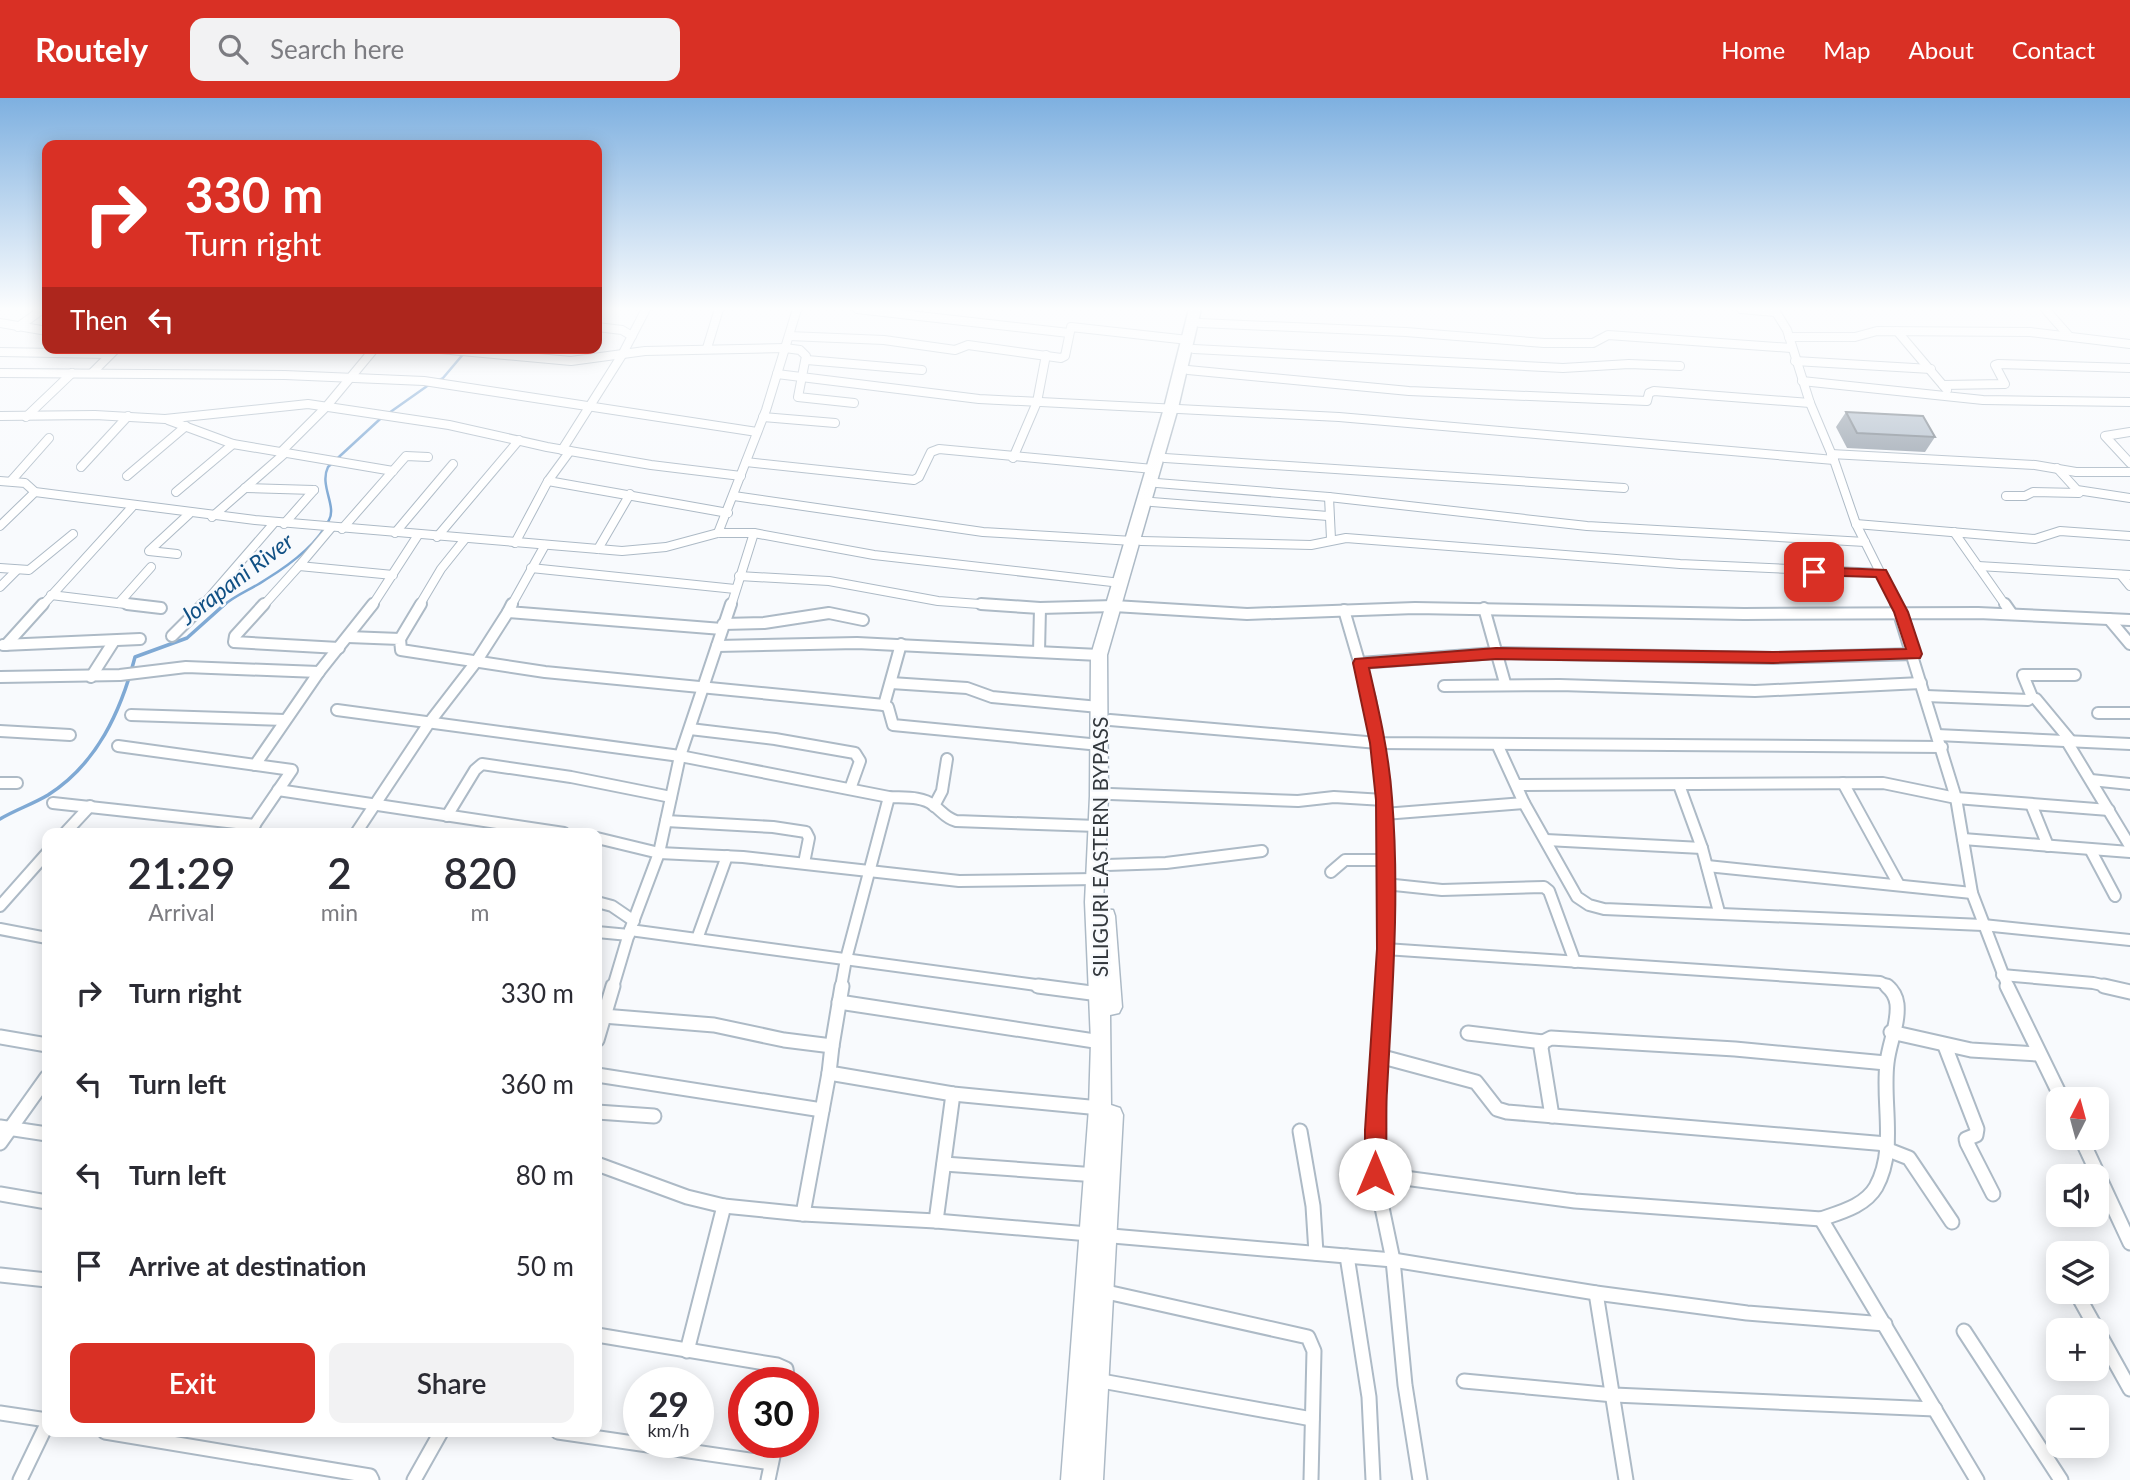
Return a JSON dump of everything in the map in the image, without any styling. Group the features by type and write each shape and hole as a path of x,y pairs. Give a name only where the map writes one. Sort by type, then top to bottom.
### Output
{"main road":[{"name":"SILIGURI EASTERN BYPASS","path":"1074,1480 1086,1289 1099,1236 1112,1076 1097,826 1100,745 1109,654 1121,583 1152,502 1184,373"},
{"name":"SILIGURI EASTERN BYPASS","path":"1175,408 1187,373"},
{"name":"SILIGURI EASTERN BYPASS","path":"1090,1480 1102,1291 1097,1175 1101,1042 1096,964 1101,872 1110,794 1099,655 1118,606 1159,470"}],"street":[{"path":"26,417 71,373"},
{"path":"135,373 352,376 424,381 757,432"},
{"path":"212,517 282,453 354,373"},
{"path":"515,543 589,406 610,373"},
{"path":"803,373 798,397 854,403"},
{"path":"1013,458 1037,402 1042,373"},
{"path":"1225,373 1409,391 1647,401 1649,393 1654,391 1810,403"},
{"path":"1799,373 1856,524 1901,612 1956,798 1972,893 2002,975 2056,1087"},
{"path":"1934,373 1950,395"},
{"path":"1943,385 2005,384 1999,373"},
{"path":"718,533 734,496 777,374 979,399 1339,417 1832,457 2057,468 2076,472 2130,471"},
{"path":"1802,381 1983,400 2130,402"},
{"path":"1,417 128,416 165,419 286,405 326,407 566,450 741,476"},
{"path":"81,467 128,416"},
{"path":"763,417 835,423"},
{"path":"165,419 233,444 393,471"},
{"path":"127,476 186,426"},
{"path":"2130,432 2105,436 2130,463"},
{"path":"11,481 48,438"},
{"path":"437,537 519,440"},
{"path":"177,492 233,444"},
{"path":"746,462 914,480 919,477 930,452 936,449 1159,470 1624,488"},
{"path":"342,529 409,455 428,457"},
{"path":"395,533 453,464"},
{"path":"2057,468 2071,486 2083,493"},
{"path":"1159,470 1329,497 1587,526 1865,542"},
{"path":"0,481 29,484 35,492 132,507 279,524 598,550 643,551 718,533 754,533 874,555 1121,583"},
{"path":"548,481 727,513"},
{"path":"172,636 314,491 245,488"},
{"path":"2006,496 2025,496 2043,491 2130,498"},
{"path":"0,526 35,492"},
{"path":"598,550 630,494"},
{"path":"734,496 1014,535 1085,541 1311,545 1322,544 1331,539 1557,552 1729,568 1881,573"},
{"path":"1329,497 1331,539"},
{"path":"1152,502 1328,516"},
{"path":"3,645 132,507"},
{"path":"177,554 149,551 189,514"},
{"path":"1856,524 2035,539 2060,531 2130,536"},
{"path":"329,528 299,566 235,636 234,642 339,648"},
{"path":"1954,532 2012,614"},
{"path":"754,533 680,755 659,853 602,1009 832,1046"},
{"path":"0,568 29,570 73,534"},
{"path":"255,765 319,672 394,575 418,535"},
{"path":"465,539 441,569 400,639 401,650 638,681 884,705 890,711 890,722 900,727 1100,745"},
{"path":"359,828 429,723 477,662 545,545"},
{"path":"299,566 394,575"},
{"path":"1978,566 2126,575 2130,586"},
{"path":"120,603 151,567"},
{"path":"531,568 735,589"},
{"path":"0,587 17,570"},
{"path":"739,576 829,581 939,601 1040,608 1118,606 1247,614 1484,608 1744,614 1901,612 2130,620"},
{"path":"51,595 161,608"},
{"path":"1039,652 1040,608"},
{"path":"1484,608 1505,683"},
{"path":"1344,610 1360,663 1378,743 1384,800 1385,949 1375,1174 1393,1260 1405,1385 1420,1480"},
{"path":"508,612 723,626 829,613 863,620"},
{"path":"2109,619 2130,644"},
{"path":"348,637 400,639"},
{"path":"3,645 140,639"},
{"path":"91,677 114,641"},
{"path":"717,646 901,644 1099,655"},
{"path":"884,705 901,644"},
{"path":"1360,663 1496,653 1759,658 1914,654"},
{"path":"0,677 120,676 186,667 319,672"},
{"path":"1926,696 2032,700 2023,675 2075,676"},
{"path":"891,683 967,688 992,697 1105,714 1378,743 1942,747"},
{"path":"1444,686 1505,683 1756,691 1825,690 1921,683"},
{"path":"2036,699 2070,740 2066,740"},
{"path":"337,710 680,755 889,797 922,800 934,806 946,819 956,821 1097,826"},
{"path":"2098,713 2130,713"},
{"path":"131,715 285,720"},
{"path":"690,729 775,739 855,753 860,761 850,789"},
{"path":"0,731 70,735"},
{"path":"1937,735 2130,744"},
{"path":"2066,740 2130,846"},
{"path":"1497,744 1524,803 1577,897 1589,905 1604,909 1983,925 2130,940"},
{"path":"118,746 292,770 253,828"},
{"path":"934,806 942,791 947,759"},
{"path":"447,816 475,770 482,764 571,777 671,797"},
{"path":"2091,780 2130,784"},
{"path":"0,783 17,783"},
{"path":"1843,783 1899,885"},
{"path":"1517,785 1883,783 1956,798 2109,810"},
{"path":"1679,785 1702,848 1719,912"},
{"path":"278,790 447,816 501,828"},
{"path":"1110,794 1298,801 1334,797 1384,800"},
{"path":"803,1214 829,1073 846,959 889,797"},
{"path":"53,803 245,828"},
{"path":"1384,814 1427,813 1479,803 1524,803"},
{"path":"2031,804 2048,846"},
{"path":"70,828 90,806"},
{"path":"666,821 772,827 806,832 809,838 804,863"},
{"path":"602,839 659,853 804,863 959,881 1101,872 1262,851"},
{"path":"1963,839 2130,852"},
{"path":"1546,840 1702,848"},
{"path":"2090,849 2115,896"},
{"path":"697,939 727,856"},
{"path":"0,906 42,858"},
{"path":"1331,872 1345,860 1385,860"},
{"path":"1707,866 1972,893"},
{"path":"34,867 42,868"},
{"path":"1385,884 1442,890 1544,887 1549,891 1575,962"},
{"path":"602,903 612,906 631,928"},
{"path":"602,931 631,928 1099,994"},
{"path":"0,929 42,938"},
{"path":"1375,1174 1575,1201 1821,1219 1855,1206 1875,1189 1884,1168 1887,1146 1886,1063 1897,1002 1889,987 1880,982 1385,949"},
{"path":"2002,975 2093,983 2130,992"},
{"path":"839,1002 1101,1042"},
{"path":"1891,1032 1971,1050 2038,1054"},
{"path":"1468,1033 1544,1042"},
{"path":"0,1037 42,1044"},
{"path":"1552,1116 1541,1048 1544,1042 1551,1038 1735,1049 1886,1063"},
{"path":"1945,1046 1977,1129 1976,1135 1966,1139 1967,1143 1993,1194"},
{"path":"1379,1056 1476,1082 1497,1109 1887,1146 1909,1158 1952,1222"},
{"path":"829,1073 953,1094 1100,1108"},
{"path":"602,1076 822,1110"},
{"path":"0,1143 5,1127 42,1083"},
{"path":"936,1221 953,1094"},
{"path":"602,1112 654,1116"},
{"path":"5,1127 42,1133"},
{"path":"1300,1130 1313,1206 1316,1254"},
{"path":"2087,1150 2130,1243"},
{"path":"944,1164 1097,1175"},
{"path":"602,1166 724,1206 803,1214 936,1221 1393,1260 1596,1293 1747,1313 1885,1324"},
{"path":"0,1194 42,1201"},
{"path":"687,1350 724,1206"},
{"path":"1821,1219 1977,1480"},
{"path":"1348,1256 1369,1397 1373,1480"},
{"path":"0,1275 42,1279"},
{"path":"1102,1291 1308,1337 1314,1350 1311,1480"},
{"path":"1596,1293 1626,1480"},
{"path":"2083,1304 2130,1390"},
{"path":"1964,1331 2061,1480"},
{"path":"602,1336 782,1367"},
{"path":"1096,1380 1312,1419"},
{"path":"1464,1381 1614,1395 1936,1409"},
{"path":"0,1413 42,1421"},
{"path":"20,1480 42,1433"},
{"path":"136,1437 370,1476 372,1480"},
{"path":"414,1480 438,1437"},
{"path":"592,1437 771,1463"},
{"path":"768,1480 772,1458"}],"building":[{"path":"1846,412 1923,416 1935,437 1857,433"}],"waterway":[{"name":"Jorapani River","path":"437,381 447,373"},
{"name":"Jorapani River","path":"223,606 283,568 310,546 324,529 331,514 325,481 328,467 379,420 430,384"},
{"name":"Jorapani River","path":"0,819 48,795 80,768 105,735 122,697 135,657 187,638 225,604"}],"route":[{"path":"1375,1174 1385,949 1384,800 1378,743 1360,663 1496,653 1773,658 1914,654 1901,612 1881,573 1814,572"}]}
